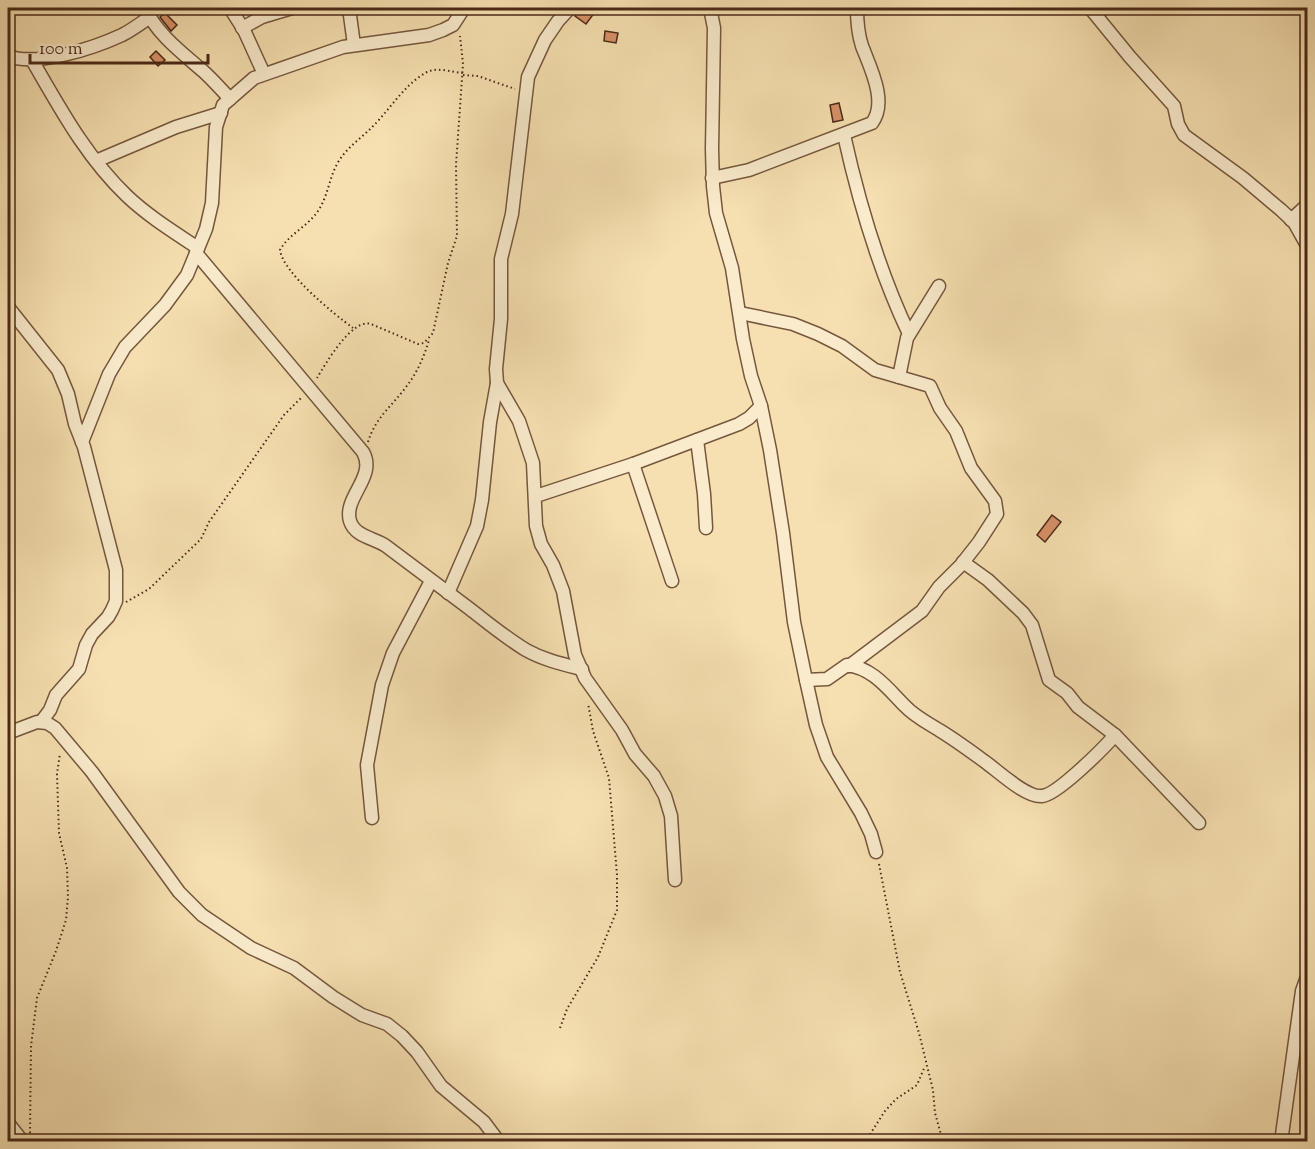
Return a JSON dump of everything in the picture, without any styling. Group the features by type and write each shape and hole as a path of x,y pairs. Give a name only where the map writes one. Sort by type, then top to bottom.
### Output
{"street":[{"path":"230,8 242,27 264,74"},
{"path":"242,27 262,17 292,8"},
{"path":"82,442 109,374 125,346 165,305 187,275 206,229 212,203 216,127 223,105 254,78 343,47 429,35 455,22 464,8"},
{"path":"448,593 477,526 482,500 490,422 497,383 496,369 501,319 501,259 512,214 528,77 534,61 552,30 570,8"},
{"path":"710,8 714,28 712,178 716,213 732,268 743,339 751,376 761,406 783,533 794,622 816,725 827,757 861,813 876,852"},
{"path":"712,178 748,170 872,123 878,110 875,76 861,43 857,8"},
{"path":"1090,8 1174,106 1180,130 1184,135 1243,178 1291,220 1302,234 1308,247"},
{"path":"345,9 354,45"},
{"path":"8,56 19,60 40,60 92,46 123,34 148,12 180,53 204,72 230,99"},
{"path":"32,60 78,137 96,161 128,196 197,250 365,456 366,471 353,500 350,513 351,523 362,535 380,541 525,649 547,661 582,669"},
{"path":"96,161 176,127 221,113"},
{"path":"844,135 862,210 909,334"},
{"path":"1291,220 1308,204"},
{"path":"899,377 909,334 939,286"},
{"path":"8,307 58,370 68,394 116,570 117,588 113,607 108,617 92,634 79,669 56,695 50,710 41,722"},
{"path":"740,313 793,324 818,333 842,346 875,370 930,386 940,408 956,431 971,468 997,509 994,519 963,562 939,587 922,611 849,666"},
{"path":"497,383 519,421 533,463 536,526 541,544 553,565 563,591 575,655 589,683 622,730 635,754 654,776 665,796 671,816 675,880"},
{"path":"536,496 633,464 739,424 761,406"},
{"path":"697,440 706,528"},
{"path":"633,464 672,581"},
{"path":"963,562 988,580 1032,625 1049,680 1067,693 1078,708 1115,735 1198,823"},
{"path":"372,818 367,765 382,685 393,653 431,581"},
{"path":"806,680 827,679 835,675 842,667 849,666 865,670 882,682 911,711 954,739 1009,780 1029,793 1041,796 1050,794 1064,785 1115,735"},
{"path":"8,733 41,722 47,723 65,739 92,772 179,892 202,915 251,948 294,968 362,1015 387,1024 417,1052 441,1086 484,1122 499,1142"},
{"path":"1281,1142 1302,991 1308,974"},
{"path":"8,1123 26,1139"}],"path":[{"path":"365,456 373,427 406,388 423,359 433,333 448,263 457,236 456,165 463,74 459,36 455,22"},
{"path":"353,328 304,285 281,256 281,246 312,220 326,196 336,165 402,93 434,69 484,78 525,94"},
{"path":"113,607 149,589 201,539 209,522 284,415 310,389 353,328 365,322 418,344 429,339"},
{"path":"560,1028 572,1000 598,957 617,910 617,875 609,778 593,731 589,710 589,683"},
{"path":"26,1139 37,998 66,920 68,897 66,868 59,833 57,774 65,739"},
{"path":"876,852 900,972 919,1033 943,1142"},
{"path":"865,1142 885,1111 896,1099 917,1085 926,1064"}],"building":[{"path":"580,8 598,8 586,24 575,16"},
{"path":"165,13 177,25 171,31 160,17"},
{"path":"605,31 618,33 616,43 604,41"},
{"path":"156,51 165,60 158,66 150,57"},
{"path":"839,103 843,120 833,122 830,105"},
{"path":"1052,515 1061,522 1045,542 1037,535"}]}
